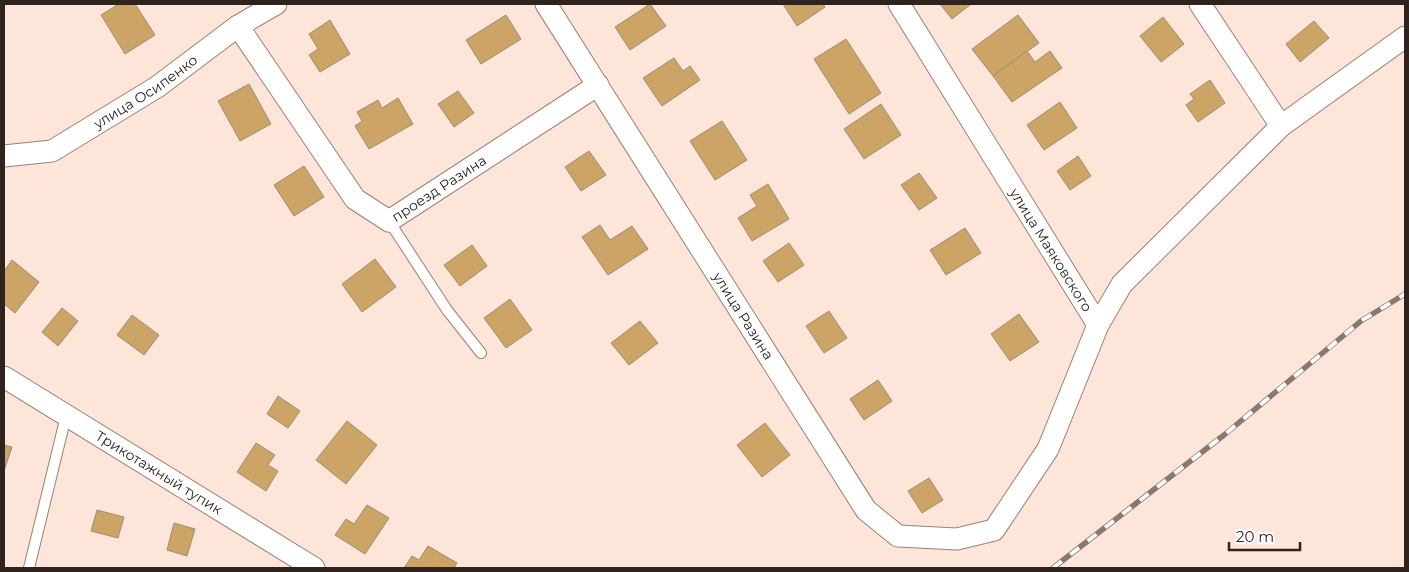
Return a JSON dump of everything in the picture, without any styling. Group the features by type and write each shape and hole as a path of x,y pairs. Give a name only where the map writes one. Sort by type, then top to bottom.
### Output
{"street":[{"name":"улица Осипенко","path":"4,156 52,151 157,86 238,26 276,4"},
{"name":"улица Разина","path":"546,4 866,510 898,536 957,539 994,530"},
{"name":"улица Маяковского","path":"899,4 1098,325 1048,449 994,530"},
{"path":"1200,4 1281,126"},
{"name":"проезд Разина","path":"238,26 355,199 389,221 598,85"},
{"path":"1098,325 1122,284 1281,126 1405,37"},
{"name":"Трикотажный тупик","path":"4,377 314,568"}],"lane":[{"path":"389,221 447,310 481,353"},
{"path":"29,568 66,416"}],"building":[{"path":"119,4 135,4 155,35 125,54 101,15"},
{"path":"650,4 666,26 630,50 615,27"},
{"path":"783,4 823,4 825,7 797,26"},
{"path":"940,4 971,4 952,19"},
{"path":"506,15 521,39 481,64 466,40"},
{"path":"1018,15 1039,43 993,76 972,49"},
{"path":"1163,17 1184,44 1161,62 1140,36"},
{"path":"330,20 350,54 320,72 309,55 318,49 309,34"},
{"path":"1314,21 1329,38 1300,62 1286,44"},
{"path":"846,39 881,93 849,114 814,59"},
{"path":"1027,51 1035,62 1050,51 1062,68 1012,102 993,76"},
{"path":"674,58 683,71 690,66 700,80 662,106 643,78"},
{"path":"1210,80 1225,103 1198,122 1186,105 1194,99 1190,94"},
{"path":"249,84 271,124 240,141 218,101"},
{"path":"458,91 474,113 454,127 438,104"},
{"path":"398,98 413,124 369,149 355,126 362,121 357,112 378,100 382,108"},
{"path":"1060,102 1077,128 1044,150 1027,125"},
{"path":"881,104 901,135 864,159 844,129"},
{"path":"722,121 747,160 715,180 690,141"},
{"path":"589,151 606,175 581,191 565,167"},
{"path":"1078,156 1091,176 1070,190 1057,171"},
{"path":"304,166 324,197 294,216 274,185"},
{"path":"919,173 937,198 919,210 901,185"},
{"path":"768,184 789,219 752,241 738,218 757,206 750,195"},
{"path":"600,225 610,240 632,226 648,249 608,275 582,237"},
{"path":"965,228 981,253 946,275 930,250"},
{"path":"789,243 804,265 778,282 763,261"},
{"path":"472,245 487,266 460,286 444,265"},
{"path":"375,259 396,287 362,312 342,284"},
{"path":"12,260 39,282 15,313 4,304 4,271"},
{"path":"510,299 532,330 506,348 484,318"},
{"path":"62,308 78,321 58,346 42,332"},
{"path":"829,311 847,338 824,353 806,326"},
{"path":"1019,314 1039,342 1010,361 991,334"},
{"path":"132,315 159,335 144,355 117,335"},
{"path":"640,321 658,343 629,365 611,343"},
{"path":"878,380 892,401 864,420 850,399"},
{"path":"278,396 300,411 288,428 267,414"},
{"path":"347,421 377,445 346,484 316,460"},
{"path":"765,423 790,455 762,477 737,445"},
{"path":"256,443 275,455 268,465 278,471 266,491 237,472"},
{"path":"4,445 12,447 4,471"},
{"path":"929,478 943,500 922,513 908,491"},
{"path":"367,505 389,518 365,554 335,535 346,519 354,524"},
{"path":"97,510 124,517 118,538 91,531"},
{"path":"174,523 195,529 187,556 167,550"},
{"path":"428,546 457,563 454,568 404,568 412,556 419,560"}],"railway":[{"path":"1053,568 1224,435 1361,321 1405,294"}]}
